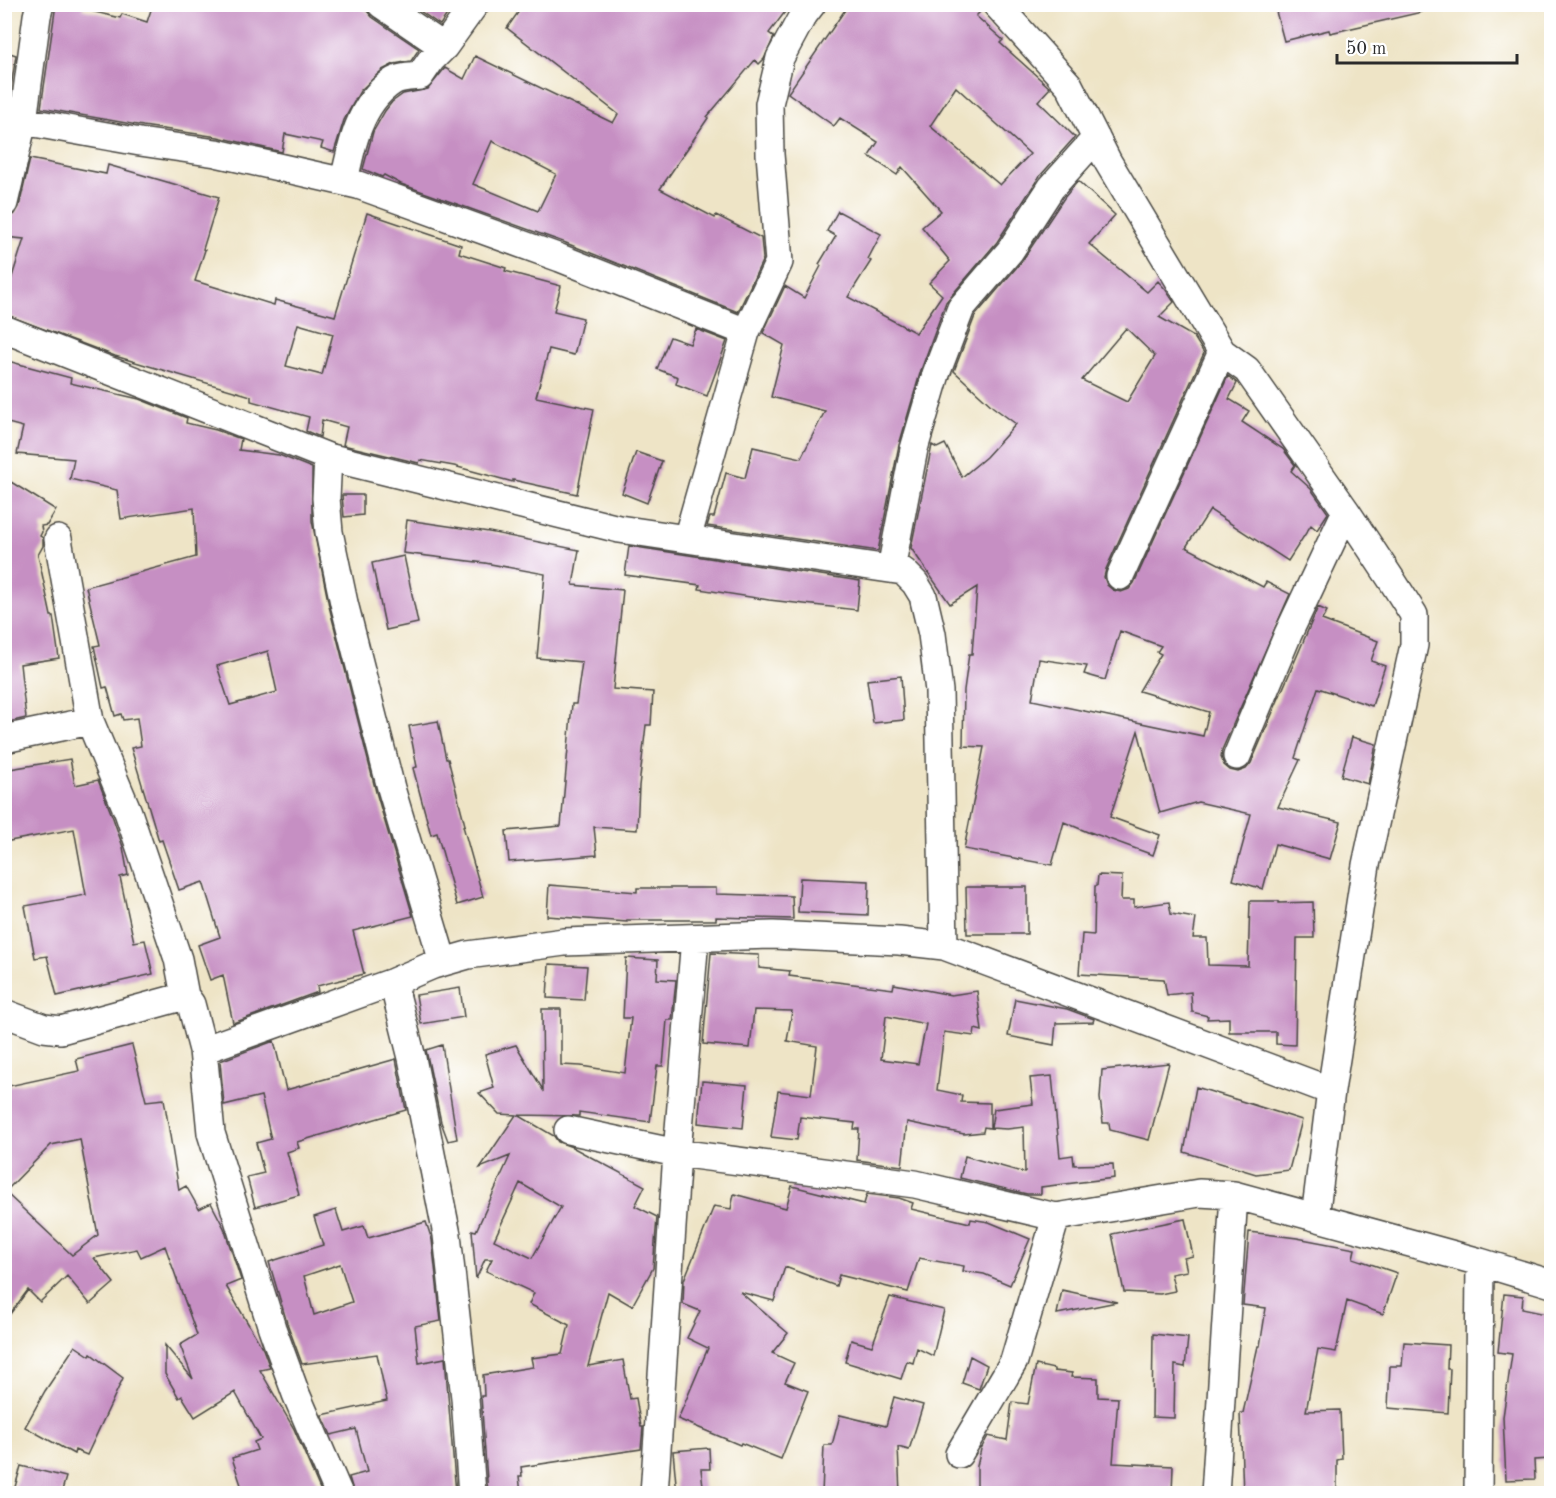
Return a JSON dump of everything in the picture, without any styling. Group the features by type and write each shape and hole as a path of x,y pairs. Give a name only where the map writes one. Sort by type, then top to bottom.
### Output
{"street":[{"path":"4,203 23,121 40,4"},
{"path":"381,4 444,47"},
{"path":"344,182 350,150 360,123 374,98 394,80 420,76 475,4"},
{"path":"687,539 746,333 779,262 770,154 769,104 780,58 802,17 812,4"},
{"path":"996,4 1069,85 1108,162 1222,352 1247,370 1346,511 1414,615 1414,645 1366,865 1331,1090 1315,1217"},
{"path":"23,121 216,153 358,185 560,258 746,333"},
{"path":"891,569 914,449 936,374 961,308 1010,251 1051,188 1096,138"},
{"path":"4,329 328,457 619,529 903,571 915,583 923,596 932,634 939,692 944,946"},
{"path":"1120,576 1222,352"},
{"path":"328,457 326,498 329,532 344,603 391,788 443,962"},
{"path":"1237,756 1288,634 1346,511"},
{"path":"58,539 90,721 128,812 178,959 186,996 191,1004 203,1050 211,1133 272,1328 296,1394 339,1494"},
{"path":"4,739 90,721"},
{"path":"203,1050 443,962 468,955 564,942 773,935 899,941 944,946 1331,1090"},
{"path":"654,1494 677,1153 695,938"},
{"path":"393,982 412,1059 447,1235 465,1398 472,1494"},
{"path":"4,1013 44,1028 61,1030 186,996"},
{"path":"568,1130 677,1153 915,1184 1056,1217 1199,1193 1234,1195 1480,1262 1551,1284"},
{"path":"1215,1494 1234,1195"},
{"path":"959,1454 1014,1361 1056,1217"},
{"path":"1478,1494 1480,1262"}],"building":[{"path":"56,4 84,4 82,9 120,18 122,14 147,22 153,4 350,4 367,11 372,17 419,49 411,61 394,64 382,70 360,91 344,120 334,152 321,148 323,142 285,134 282,152 218,137 41,108"},
{"path":"410,4 454,4 440,25"},
{"path":"524,4 791,4 769,33 774,37 764,59 759,64 755,60 707,117 660,189 715,218 716,215 761,238 763,259 738,312 566,243 363,169 373,132 392,102 403,94 428,89 445,68 464,79 475,56 613,123 618,114 507,28","holes":["492,141 556,174 538,211 473,184"]},
{"path":"849,4 981,4 982,10 976,16 1003,40 1000,43 1050,88 1038,101 1075,137 1039,177 997,242 946,302 921,370 899,445 878,551 707,526 710,517 714,517 726,473 745,478 753,447 801,458 825,411 771,397 784,345 763,333 785,286 804,298 821,266 819,264 836,236 827,231 838,211 881,234 868,259 871,261 848,297 916,333 942,295 929,283 950,261 922,227 941,211 902,167 897,175 869,156 878,142 840,118 834,126 788,93","holes":["956,87 1030,154 1000,185 930,126"]},
{"path":"1274,4 1421,4 1422,12 1284,41"},
{"path":"4,51 16,55 4,131"},
{"path":"30,159 106,174 108,165 219,197 195,281 274,305 275,300 335,316 367,213 461,245 459,253 506,268 505,271 561,286 554,311 583,318 574,355 549,349 536,397 594,409 577,494 513,480 513,482 454,466 420,460 419,463 343,445 347,427 322,420 320,437 306,431 309,417 251,401 251,396 115,356 4,314 4,278 11,280 24,239 4,237 4,218 15,214 19,207","holes":["298,324 333,334 322,375 286,366"]},
{"path":"1078,181 1115,215 1089,244 1147,292 1158,281 1174,302 1159,317 1194,337 1204,353 1106,569 1104,577 1107,585 1121,592 1129,589 1134,583 1228,376 1237,383 1229,399 1249,411 1242,422 1283,449 1295,465 1291,471 1311,489 1328,513 1317,530 1311,525 1288,561 1210,510 1186,547 1263,587 1266,582 1290,594 1222,750 1221,757 1224,765 1238,772 1246,769 1251,763 1318,607 1327,611 1322,620 1378,641 1371,661 1385,666 1372,706 1318,688 1295,758 1300,760 1278,807 1341,822 1330,859 1275,844 1263,889 1233,880 1251,814 1198,802 1160,813 1138,731 1110,817 1160,835 1153,855 1064,822 1052,865 964,849 984,747 963,746 964,690 969,654 972,654 977,587 950,604 911,548 932,445 937,448 945,444 962,477 986,457 1016,424 993,407 954,371 975,316 1022,261","holes":["1126,328 1155,356 1127,402 1082,380","1120,631 1161,646 1157,652 1161,654 1139,691 1209,712 1203,736 1032,700 1039,659 1087,666 1084,674 1105,680"]},
{"path":"696,329 727,341 707,396 676,384 678,377 657,369 670,337 690,344"},
{"path":"4,360 71,378 70,383 139,399 187,418 186,423 241,439 239,450 279,455 312,468 312,521 329,606 376,792 413,916 353,931 364,974 317,986 318,992 233,1023 223,975 210,980 198,945 220,937 203,882 179,890 162,840 159,841 131,748 141,746 137,718 123,720 121,714 115,716 107,687 103,688 94,646 100,645 86,587 196,557 194,508 121,519 117,490 70,479 74,459 17,454 23,427 4,422","holes":["268,651 277,692 230,705 217,666"]},
{"path":"636,452 662,461 647,503 622,493"},
{"path":"11,482 56,510 47,525 41,526 40,536 43,538 43,546 38,555 51,616 53,616 59,658 20,664 26,718 4,723 4,483 9,489"},
{"path":"342,495 363,495 363,515 344,517"},
{"path":"407,520 489,532 579,550 573,585 623,590 613,689 653,692 651,725 646,725 637,830 594,827 597,855 509,862 506,831 561,826 572,704 576,704 582,662 537,658 545,574 485,563 403,553"},
{"path":"629,546 860,581 857,610 769,600 699,589 700,585 625,575"},
{"path":"404,556 418,623 386,630 372,563"},
{"path":"901,676 904,720 873,723 867,680"},
{"path":"438,721 483,897 457,905 437,833 431,835 413,768 417,767 409,726"},
{"path":"1352,737 1376,744 1368,784 1341,776"},
{"path":"70,759 75,785 98,780 113,818 123,847 128,875 120,877 134,942 145,940 153,974 57,996 47,956 35,958 25,906 86,895 74,829 4,842 4,770"},
{"path":"1098,875 1122,876 1121,900 1134,900 1134,907 1169,902 1171,914 1196,918 1193,938 1207,938 1208,965 1248,966 1250,901 1313,902 1314,938 1297,938 1295,1045 1276,1044 1276,1032 1229,1032 1229,1018 1207,1019 1208,1016 1192,1012 1191,992 1167,995 1164,979 1079,974 1082,934 1094,935 1095,886 1097,886"},
{"path":"800,878 869,881 868,915 798,912"},
{"path":"549,885 637,892 637,888 716,888 716,894 792,896 793,919 716,917 716,920 627,920 627,922 547,916"},
{"path":"966,887 1027,887 1027,934 967,934"},
{"path":"711,953 759,955 759,968 790,971 789,976 893,989 894,984 951,995 977,991 982,1031 975,1029 974,1036 944,1032 937,1090 962,1095 961,1102 990,1103 990,1128 984,1127 983,1132 964,1134 907,1122 902,1166 857,1160 859,1129 854,1129 855,1123 800,1117 797,1140 771,1137 778,1091 811,1095 817,1046 787,1041 792,1011 754,1010 750,1048 703,1044","holes":["886,1016 926,1024 918,1064 881,1059"]},
{"path":"626,958 658,960 657,979 676,980 672,1020 667,1020 663,1066 657,1066 650,1122 579,1112 579,1116 518,1115 554,1136 558,1142 572,1147 645,1186 635,1206 657,1217 653,1268 632,1306 608,1292 588,1366 623,1360 630,1399 636,1398 641,1427 643,1427 641,1449 521,1467 522,1476 519,1476 521,1494 488,1494 481,1396 484,1396 483,1375 533,1367 531,1358 562,1354 569,1325 529,1304 534,1293 486,1271 492,1259 485,1259 476,1279 472,1230 476,1231 510,1156 480,1168 516,1115 499,1114 479,1093 494,1088 485,1054 516,1045 543,1090 542,1009 561,1009 561,1065 625,1073 631,1018 623,1018","holes":["520,1183 561,1207 532,1258 494,1240"]},
{"path":"549,964 587,966 584,1000 547,998"},
{"path":"460,988 464,1017 421,1024 416,995"},
{"path":"1015,999 1067,1009 1094,1019 1093,1022 1056,1023 1054,1045 1008,1036"},
{"path":"274,1041 286,1090 396,1059 406,1110 297,1142 299,1148 287,1152 299,1195 255,1207 247,1177 264,1173 256,1143 271,1139 261,1096 224,1105 220,1061"},
{"path":"132,1045 146,1101 164,1099 179,1190 186,1186 199,1209 211,1203 224,1228 241,1280 226,1286 263,1349 270,1368 260,1370 294,1429 322,1494 244,1494 232,1458 257,1450 254,1442 261,1439 235,1392 195,1417 182,1396 179,1398 165,1374 165,1345 193,1379 180,1345 197,1335 165,1246 141,1257 137,1249 94,1258 114,1283 90,1304 67,1276 40,1302 28,1290 4,1322 4,1087 79,1071 76,1059","holes":["80,1139 98,1235 72,1255 5,1192 51,1145"]},
{"path":"442,1045 457,1139 448,1141 441,1122 426,1050"},
{"path":"1169,1063 1149,1140 1110,1130 1109,1123 1103,1123 1100,1098 1102,1070"},
{"path":"1052,1076 1060,1157 1073,1155 1074,1165 1113,1164 1114,1178 1041,1187 1041,1194 1027,1194 960,1178 965,1156 1025,1173 1024,1127 991,1128 994,1109 1033,1104 1030,1078"},
{"path":"702,1081 747,1085 743,1128 698,1123"},
{"path":"1196,1087 1302,1120 1289,1170 1256,1174 1184,1152"},
{"path":"792,1186 864,1204 867,1194 899,1198 913,1203 911,1209 970,1223 971,1219 989,1222 1030,1239 1010,1285 984,1274 963,1271 964,1266 919,1258 908,1292 839,1275 836,1286 785,1267 774,1301 740,1292 788,1333 772,1353 794,1363 785,1382 808,1391 781,1459 678,1419 708,1348 687,1338 700,1311 683,1304 684,1280 714,1206 731,1209 734,1194 786,1208"},
{"path":"336,1210 343,1232 364,1226 368,1238 426,1222 432,1240 441,1321 415,1326 419,1363 445,1358 456,1494 354,1494 349,1477 367,1472 356,1429 331,1435 322,1415 387,1401 377,1354 302,1364 269,1262 323,1245 314,1217","holes":["340,1264 352,1302 314,1315 304,1276"]},
{"path":"1185,1219 1193,1256 1184,1258 1187,1271 1171,1274 1175,1291 1160,1294 1124,1292 1112,1234"},
{"path":"1249,1232 1355,1249 1353,1258 1397,1273 1383,1314 1347,1301 1336,1352 1318,1349 1306,1411 1340,1410 1342,1459 1337,1460 1337,1494 1243,1494 1240,1413 1243,1413 1258,1346 1260,1346 1266,1308 1243,1305"},
{"path":"1062,1290 1117,1302 1057,1314"},
{"path":"1504,1294 1523,1296 1522,1309 1551,1315 1551,1459 1534,1460 1535,1479 1506,1480 1503,1417 1512,1354 1498,1352"},
{"path":"890,1297 944,1310 933,1356 917,1348 913,1363 907,1361 901,1379 845,1362 851,1340 872,1346"},
{"path":"1153,1334 1188,1338 1185,1367 1175,1365 1174,1418 1152,1417"},
{"path":"1404,1342 1448,1345 1447,1369 1450,1369 1448,1413 1388,1408 1390,1366 1402,1366"},
{"path":"75,1346 90,1356 91,1354 123,1378 87,1455 75,1450 74,1454 25,1427 45,1391"},
{"path":"970,1356 987,1365 979,1389 962,1383"},
{"path":"1036,1365 1054,1369 1054,1371 1072,1373 1071,1377 1098,1378 1098,1397 1118,1398 1113,1463 1173,1466 1172,1494 977,1494 977,1466 981,1449 988,1436 1007,1440 1012,1402 1028,1404"},
{"path":"894,1397 923,1405 909,1450 898,1447 900,1494 822,1494 824,1445 832,1445 840,1415 886,1426"},
{"path":"709,1448 710,1469 701,1469 704,1494 677,1494 673,1451"},
{"path":"21,1466 66,1477 61,1494 13,1494"}]}
